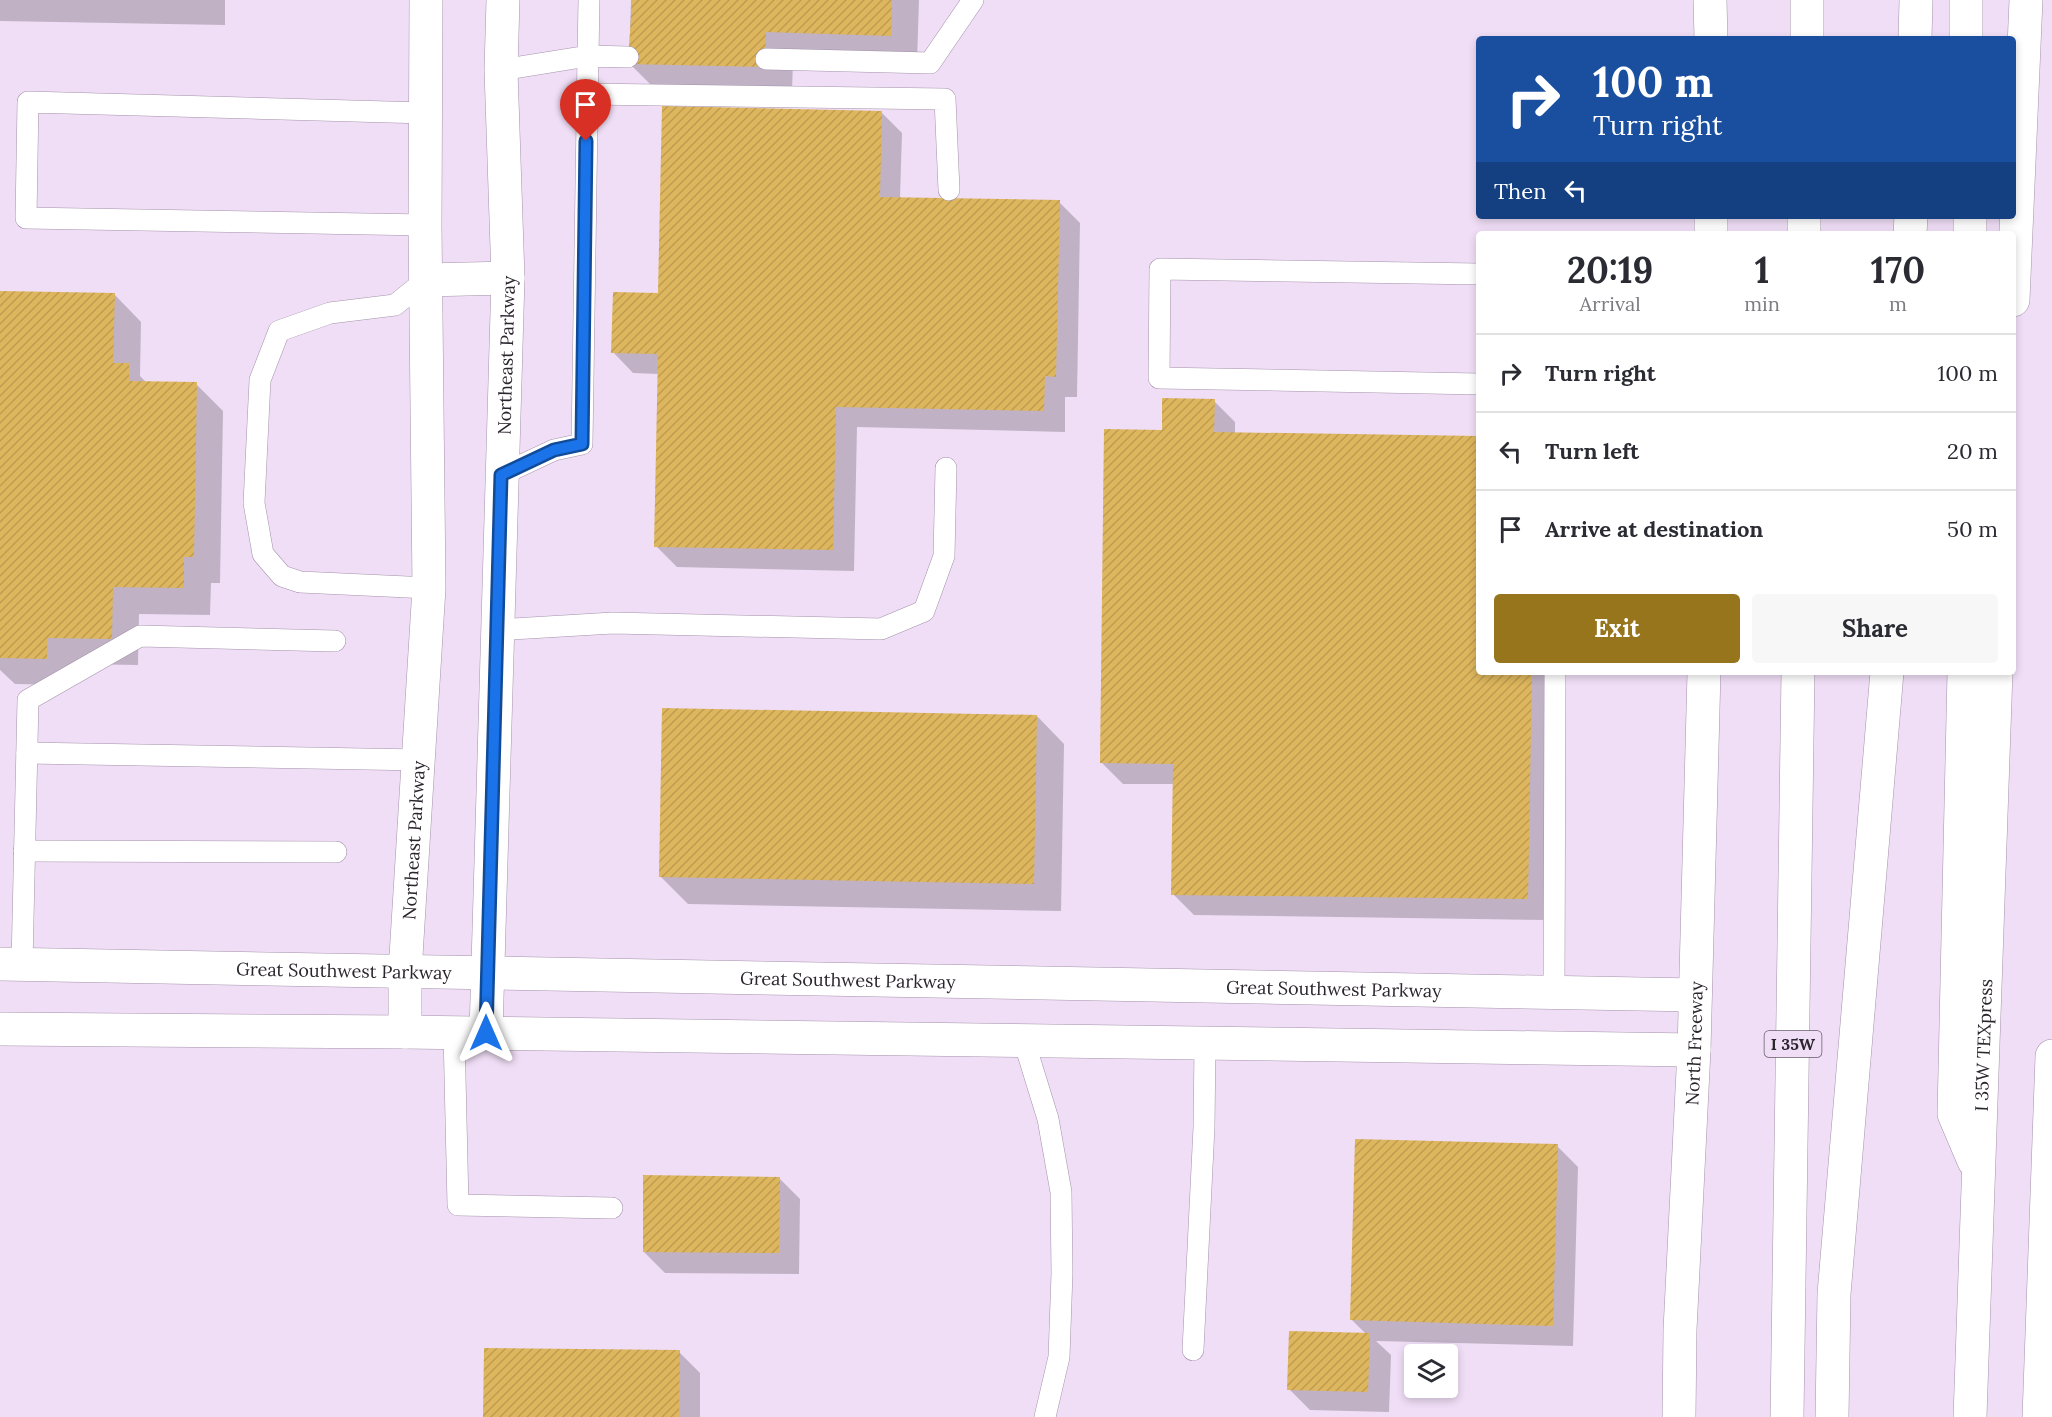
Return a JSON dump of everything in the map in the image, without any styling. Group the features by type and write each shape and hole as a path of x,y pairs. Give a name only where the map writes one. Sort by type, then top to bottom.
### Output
{"main road":[{"name":"Northeast Parkway","path":"405,1032 405,972 429,588 425,225 426,0"},
{"name":"Northeast Parkway","path":"470,1033 486,974 497,630 508,278 501,70 503,0"},
{"path":"1710,0 1711,36"},
{"path":"1807,36 1808,0"},
{"path":"1915,36 1916,0"},
{"path":"1966,0 1966,36"},
{"path":"2016,231 2026,0"},
{"path":"426,280 508,278"},
{"name":"North Freeway","path":"1679,1417 1680,1330 1694,1050 1704,675"},
{"name":"I 35W","path":"1788,1417 1798,675"},
{"path":"1832,1417 1834,1294 1887,675"},
{"path":"1964,675 1954,1114 1978,1170"},
{"name":"I 35W TEXpress","path":"1970,1417 1996,675"},
{"name":"Great Southwest Parkway","path":"11,964 1695,994"},
{"path":"0,1029 405,1032 1205,1045 1694,1050"},
{"path":"2039,1417 2052,1056"}],"lane":[{"path":"501,475 554,450 582,444 589,0"},
{"path":"766,59 930,63 973,0"},
{"path":"501,70 588,56 628,57"},
{"path":"587,94 945,99 949,190"},
{"path":"425,112 28,102 26,218 425,225"},
{"path":"1476,274 1160,269 1159,378 1476,384"},
{"path":"426,280 395,305 330,313 279,331 260,380 254,503 263,554 282,576 300,582 429,588"},
{"path":"497,630 613,623 881,629 924,611 944,556 946,468"},
{"path":"11,964 24,851 28,700 140,636 335,641"},
{"path":"1554,993 1555,675"},
{"path":"27,753 420,760"},
{"path":"24,851 336,852"},
{"path":"470,1033 458,1205 612,1208"},
{"path":"1024,1041 1048,1119 1061,1192 1062,1273 1059,1357 1045,1417"},
{"path":"1193,1350 1204,1127 1205,1045"}],"building":[{"path":"632,0 892,0 891,36 766,32 765,67 628,64"},
{"path":"662,106 882,111 880,197 1060,200 1056,377 1045,376 1044,411 836,407 833,550 654,547 658,354 611,353 613,292 658,293"},
{"path":"0,291 115,293 113,363 129,363 129,381 197,382 194,557 184,557 184,588 113,587 112,639 47,638 47,659 0,658"},
{"path":"1162,398 1215,399 1214,432 1476,436 1476,675 1532,675 1528,899 1171,895 1173,764 1100,763 1104,429 1162,430"},
{"path":"662,708 1037,715 1034,884 659,877"},
{"path":"1355,1139 1558,1144 1553,1326 1350,1320"},
{"path":"643,1175 780,1177 779,1253 643,1252"},
{"path":"1289,1331 1370,1333 1368,1392 1287,1390"},
{"path":"484,1348 680,1350 679,1417 483,1417"}],"route":[{"path":"486,1033 501,475 554,450 582,444 586,141"}]}
